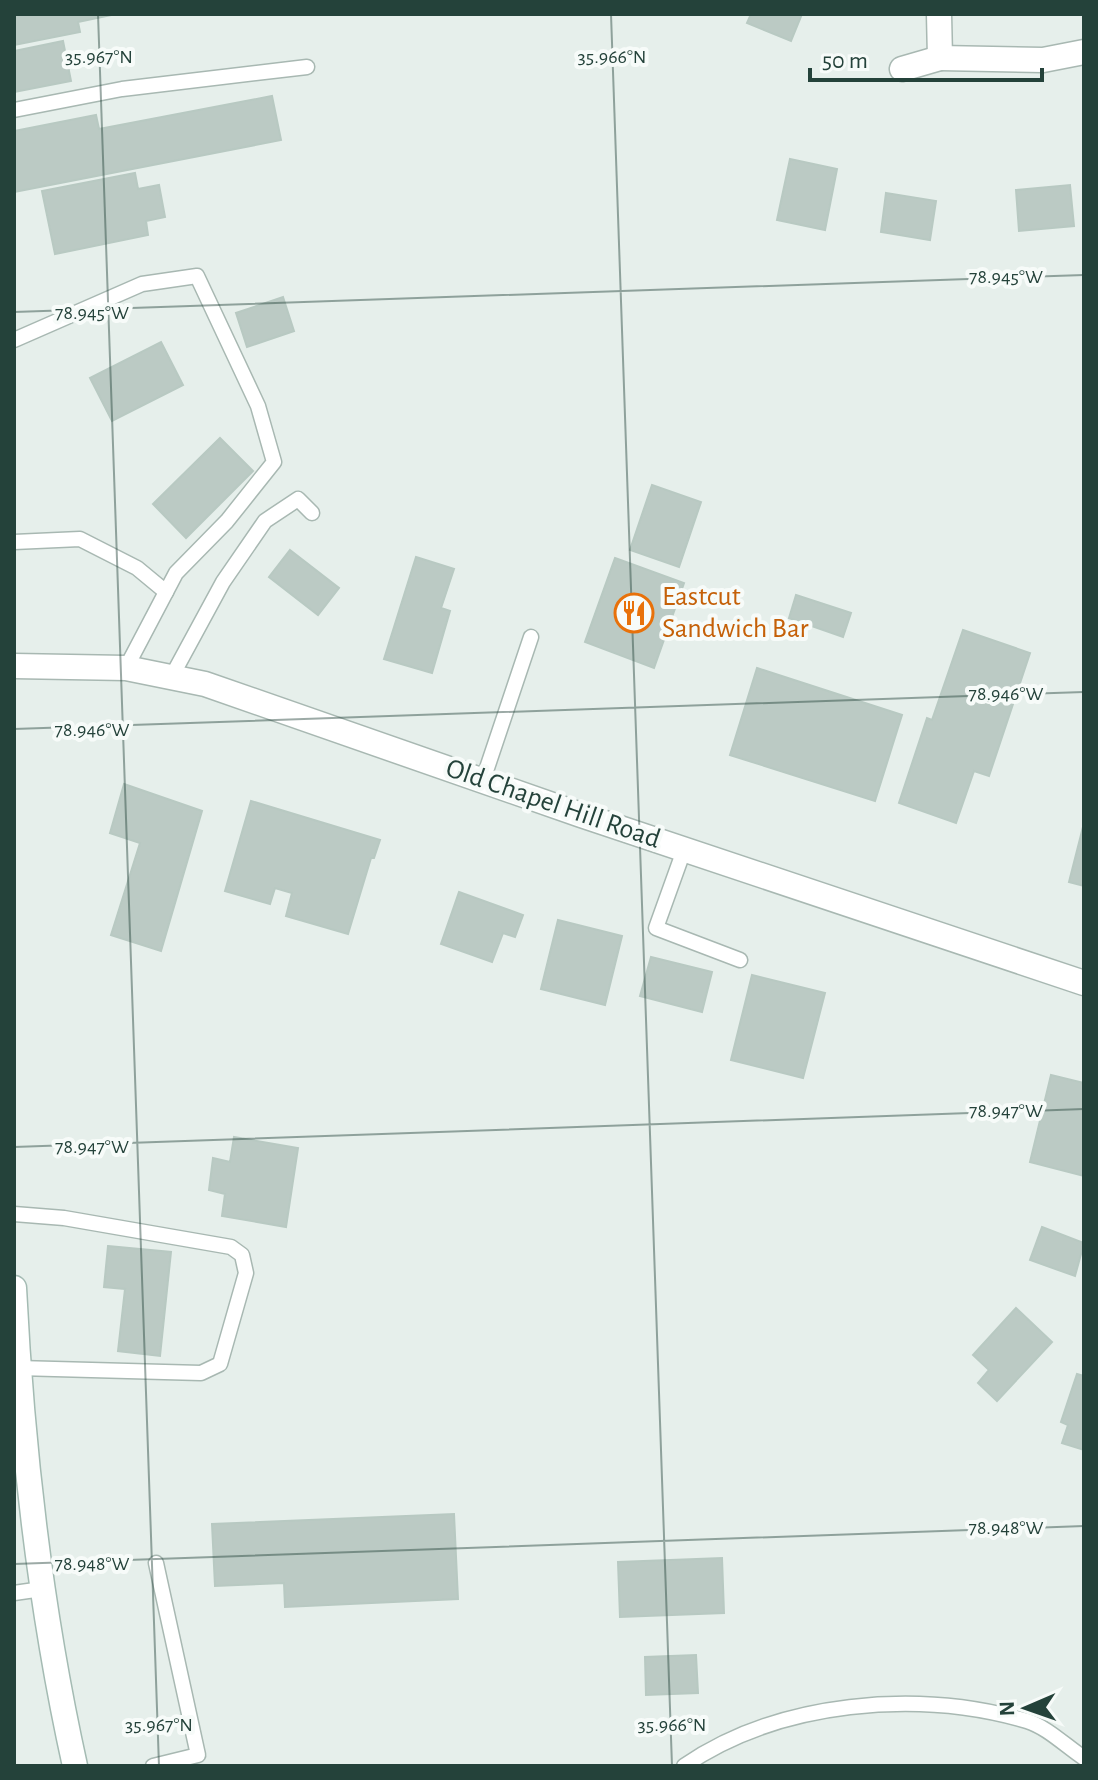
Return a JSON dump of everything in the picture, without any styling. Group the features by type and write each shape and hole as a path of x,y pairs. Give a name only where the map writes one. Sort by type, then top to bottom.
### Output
{"street":[{"path":"939,14 940,58"},
{"path":"902,69 940,58 1043,60 1084,52"},
{"name":"Old Chapel Hill Road","path":"14,666 126,668 172,676 265,704 684,850 1084,983"},
{"path":"14,1288 21,1483 75,1766"}],"lane":[{"path":"14,110 122,89 307,67"},
{"path":"14,340 142,284 197,276 258,406 274,462 227,521 176,573 126,668"},
{"path":"172,676 223,582 265,521 298,499 312,513"},
{"path":"14,542 80,539 137,568 166,592"},
{"path":"483,780 531,637"},
{"path":"684,850 656,928 740,960"},
{"path":"14,1214 64,1218 231,1247 242,1255 246,1273 220,1364 201,1373 17,1382"},
{"path":"153,1766 198,1755 156,1563"},
{"path":"14,1593 42,1589"},
{"path":"684,1766 714,1745 779,1721 883,1704 950,1707 1031,1722 1084,1758"}],"building":[{"path":"14,14 116,14 78,22 80,32 14,45"},
{"path":"751,14 802,14 791,41 747,23"},
{"path":"63,41 71,81 14,92 14,51"},
{"path":"272,96 281,140 14,192 14,131 96,115 99,129"},
{"path":"790,159 837,169 825,230 777,220"},
{"path":"135,173 138,189 159,185 165,217 146,221 148,235 55,254 42,191"},
{"path":"1070,185 1074,226 1019,231 1016,190"},
{"path":"886,193 936,201 930,240 881,232"},
{"path":"283,297 294,331 247,347 236,313"},
{"path":"161,342 183,385 112,421 90,378"},
{"path":"220,438 253,471 186,538 153,504"},
{"path":"652,485 701,502 679,567 630,550"},
{"path":"290,550 339,588 318,615 269,577"},
{"path":"416,557 454,569 441,608 450,611 432,673 384,659"},
{"name":"Eastcut Sandwich Bar","path":"615,558 684,583 654,668 585,642"},
{"path":"796,595 851,613 843,637 789,618"},
{"path":"963,630 1030,653 989,776 974,771 956,823 899,803 927,718 932,720"},
{"path":"757,668 902,715 875,801 730,755"},
{"path":"124,784 202,811 161,951 111,935 140,843 110,833"},
{"path":"251,801 380,840 374,858 371,858 348,934 286,916 292,893 275,888 270,904 225,891"},
{"path":"1084,823 1084,886 1069,882"},
{"path":"459,892 523,915 515,937 503,933 492,962 441,944"},
{"path":"558,920 622,936 605,1005 541,989"},
{"path":"651,957 712,972 702,1012 640,996"},
{"path":"752,975 825,993 803,1078 731,1060"},
{"path":"1051,1075 1084,1083 1084,1176 1030,1162"},
{"path":"234,1137 298,1148 286,1227 222,1216 225,1194 209,1190 213,1158 230,1162"},
{"path":"1042,1227 1084,1243 1075,1276 1030,1260"},
{"path":"108,1246 171,1252 160,1356 118,1351 125,1289 104,1287"},
{"path":"1016,1308 1052,1342 997,1401 978,1383 989,1370 973,1355"},
{"path":"1077,1374 1084,1376 1084,1450 1062,1443 1068,1425 1061,1422"},
{"path":"454,1514 458,1599 285,1607 284,1583 215,1586 212,1524"},
{"path":"722,1558 724,1613 620,1617 618,1562"},
{"path":"696,1655 698,1693 646,1695 645,1657"}],"place":[{"name":"Eastcut Sandwich Bar","path":"634,613"}]}
